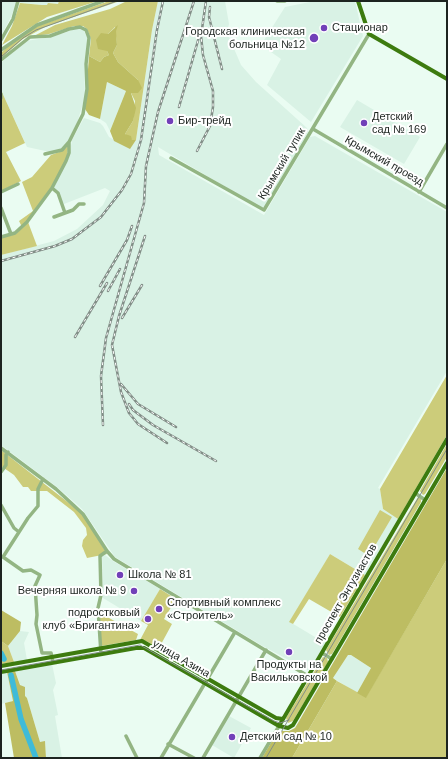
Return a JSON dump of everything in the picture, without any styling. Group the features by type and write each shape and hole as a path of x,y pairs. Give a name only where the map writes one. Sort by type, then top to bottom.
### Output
{"main road":[{"path":"358,1 369,34 447,79"},
{"name":"проспект Энтузиастов","path":"447,439 279,726 288,728 294,725 447,463"},
{"name":"улица Азина","path":"1,672 100,648 144,642 276,718 283,719"},
{"name":"улица Азина","path":"1,666 144,648 279,726"}],"street":[{"path":"1,40 13,19 18,1"},
{"path":"1,50 37,24 103,1"},
{"path":"277,1 285,1"},
{"path":"1,60 30,38 50,36 75,27 86,30 89,38 86,64 86,96 83,114 69,142 62,150 45,154"},
{"name":"Крымский тупик","path":"171,158 264,210 369,34"},
{"name":"Крымский проезд","path":"313,129 447,208"},
{"path":"1,237 15,233 27,222 52,188 68,156 69,142"},
{"path":"419,192 447,144"},
{"path":"1,192 18,184"},
{"path":"52,188 58,193 65,213"},
{"path":"54,217 73,210 79,204 84,204"},
{"path":"1,208 11,234"},
{"path":"1,448 43,479 83,514 107,551 114,559 308,676"},
{"path":"1,472 6,465 6,455 8,452"},
{"path":"43,479 38,488 38,506 3,557 24,571 30,570 40,575 35,586 37,615 36,624 42,653 51,653 53,659"},
{"path":"415,493 425,500"},
{"path":"1,505 6,515 19,532"},
{"path":"1,514 6,515"},
{"path":"101,654 98,608 101,595 100,556 107,551"},
{"path":"161,758 235,632"},
{"path":"203,758 266,650"},
{"path":"322,653 332,659"},
{"name":"проспект Энтузиастов","path":"260,758 279,726"},
{"path":"126,736 137,758"},
{"path":"168,744 194,758"}],"shaded area":[{"path":"1,1 17,1 1,36"},
{"path":"21,1 59,1 58,4 48,3 48,5 42,5 20,3"},
{"path":"59,1 98,1 47,17 2,45 12,26 20,3 47,5 48,3 58,4"},
{"path":"109,1 120,1 45,27 23,39 1,58 1,53 10,44 35,27"},
{"path":"127,1 158,1 152,30 136,140 132,140 125,134 133,121 135,101 131,93 138,80 118,62 113,53 117,45 115,27 108,34 107,51 109,55 104,57 100,62 89,56 91,39 87,29 83,26 74,26 49,34 34,36 55,25 110,9"},
{"path":"158,1 225,1 229,24 226,30 241,65 256,82 307,128 308,132 265,206 261,208 158,147 159,155 264,215 310,137 315,136 447,212 447,371 378,488 380,489 383,509 398,519 365,575 330,554 290,622 325,643 310,670 307,670 261,645 115,557 82,509 57,487 1,445 1,255 54,241 77,229 103,205 110,191 105,188 64,204 54,188 69,157 72,140 84,118 100,123 109,137 130,148 136,140 152,30"},
{"name":"Городская клиническая больница №12","path":"315,1 355,1 363,36 311,122 267,85 281,59 261,45 285,7"},
{"path":"118,25 116,31 117,45 113,53 118,62 138,80 142,88 138,93 131,93 136,108 133,121 125,134 131,136 132,140 136,140 130,149 114,141 110,131 126,91 107,82 100,119 89,115 85,109 89,56 100,62 104,57 109,55 107,51 98,49 96,40 101,33 108,34"},
{"path":"76,29 83,29 88,39 84,64 85,97 77,123 67,142 61,149 50,152 27,147 1,90 1,63 26,41 51,37"},
{"path":"107,82 126,91 110,131 106,123 100,119"},
{"path":"1,90 25,143 6,152 21,181 1,191"},
{"path":"357,100 420,137 404,164 340,127"},
{"path":"68,146 67,157 52,186 37,209 22,227 19,221 33,211 22,182 32,177 51,155 62,151"},
{"path":"28,222 37,246 1,255 1,238 16,234"},
{"path":"447,375 447,435 398,519 383,509 380,489"},
{"path":"447,444 447,457 423,495 420,491"},
{"path":"1,450 83,514 107,554 87,558 82,546 83,540 87,535 86,528 74,512 47,491 31,491 28,487 23,487 14,475 1,466"},
{"path":"447,468 447,559 366,698 357,693 371,668 351,655 348,655 333,678 337,681 292,758 262,758 278,731 289,731 295,728"},
{"path":"418,497 421,499 421,502 332,654 329,655 326,650"},
{"path":"380,510 392,517 369,556 358,549"},
{"path":"330,554 365,575 340,617 309,599 293,624 289,622"},
{"name":"Школа № 81","path":"105,555 160,589 141,621 103,598 102,556"},
{"path":"447,559 447,758 292,758 337,681 366,697"},
{"name":"Спортивный комплекс «Строитель»","path":"160,589 176,599 164,619 172,624 159,648 146,641 140,640 148,625 141,621"},
{"path":"1,610 21,622 20,631 8,646 1,641"},
{"path":"100,613 138,634 136,640 101,646"},
{"path":"20,631 29,632 24,643 27,660 14,662 8,646"},
{"path":"1,641 8,646 14,662 1,664"},
{"path":"348,655 351,655 371,668 357,693 333,678"},
{"path":"323,657 327,658 328,662 293,721 288,723 286,718"},
{"path":"52,664 56,683 53,690 58,715 55,716 62,758 46,758 45,742 40,742 27,698 25,697 15,671"},
{"path":"15,671 20,685 25,687 25,696 27,698 40,742 45,741 46,758 14,758 5,703 13,701 7,672"},
{"path":"7,672 13,701 1,704 1,673"},
{"name":"Детский сад № 10","path":"229,716 251,728 234,758 212,745"}],"waterway":[{"path":"1,653 4,659"},
{"path":"11,675 21,719 36,758"}],"tram line":[{"path":"1,57 23,38 36,30 117,1"},
{"path":"266,758 447,449"},
{"path":"1,670 140,645 274,721 280,723 289,720"}],"railway":[{"path":"1,261 55,246 72,239 101,217 122,190 131,174 141,140 157,30 163,1"},
{"path":"103,425 101,376 106,338 144,203 146,166 158,112 194,1"},
{"path":"197,151 210,126 213,107 213,91 203,55 201,36 206,1"},
{"path":"210,7 209,17 222,69"},
{"path":"179,107 199,37"},
{"path":"100,286 127,240 132,226"},
{"path":"145,236 119,316 112,345 121,392 129,413 138,424 167,443"},
{"path":"108,291 120,269"},
{"path":"75,337 107,283"},
{"path":"122,318 142,285"},
{"path":"121,384 138,404 176,427"},
{"path":"129,404 133,410 153,425 216,461"}],"place":[{"name":"Стационар","path":"324,28"},
{"name":"Городская клиническая больница №12","path":"314,38"},
{"name":"Бир-трейд","path":"170,121"},
{"name":"Детский сад № 169","path":"364,123"},
{"name":"Школа № 81","path":"120,575"},
{"name":"Вечерняя школа № 9","path":"134,591"},
{"name":"Спортивный комплекс «Строитель»","path":"159,609"},
{"name":"подростковый клуб «Бригантина»","path":"148,619"},
{"name":"Продукты на Васильковской","path":"289,652"},
{"name":"Детский сад № 10","path":"232,737"}]}
